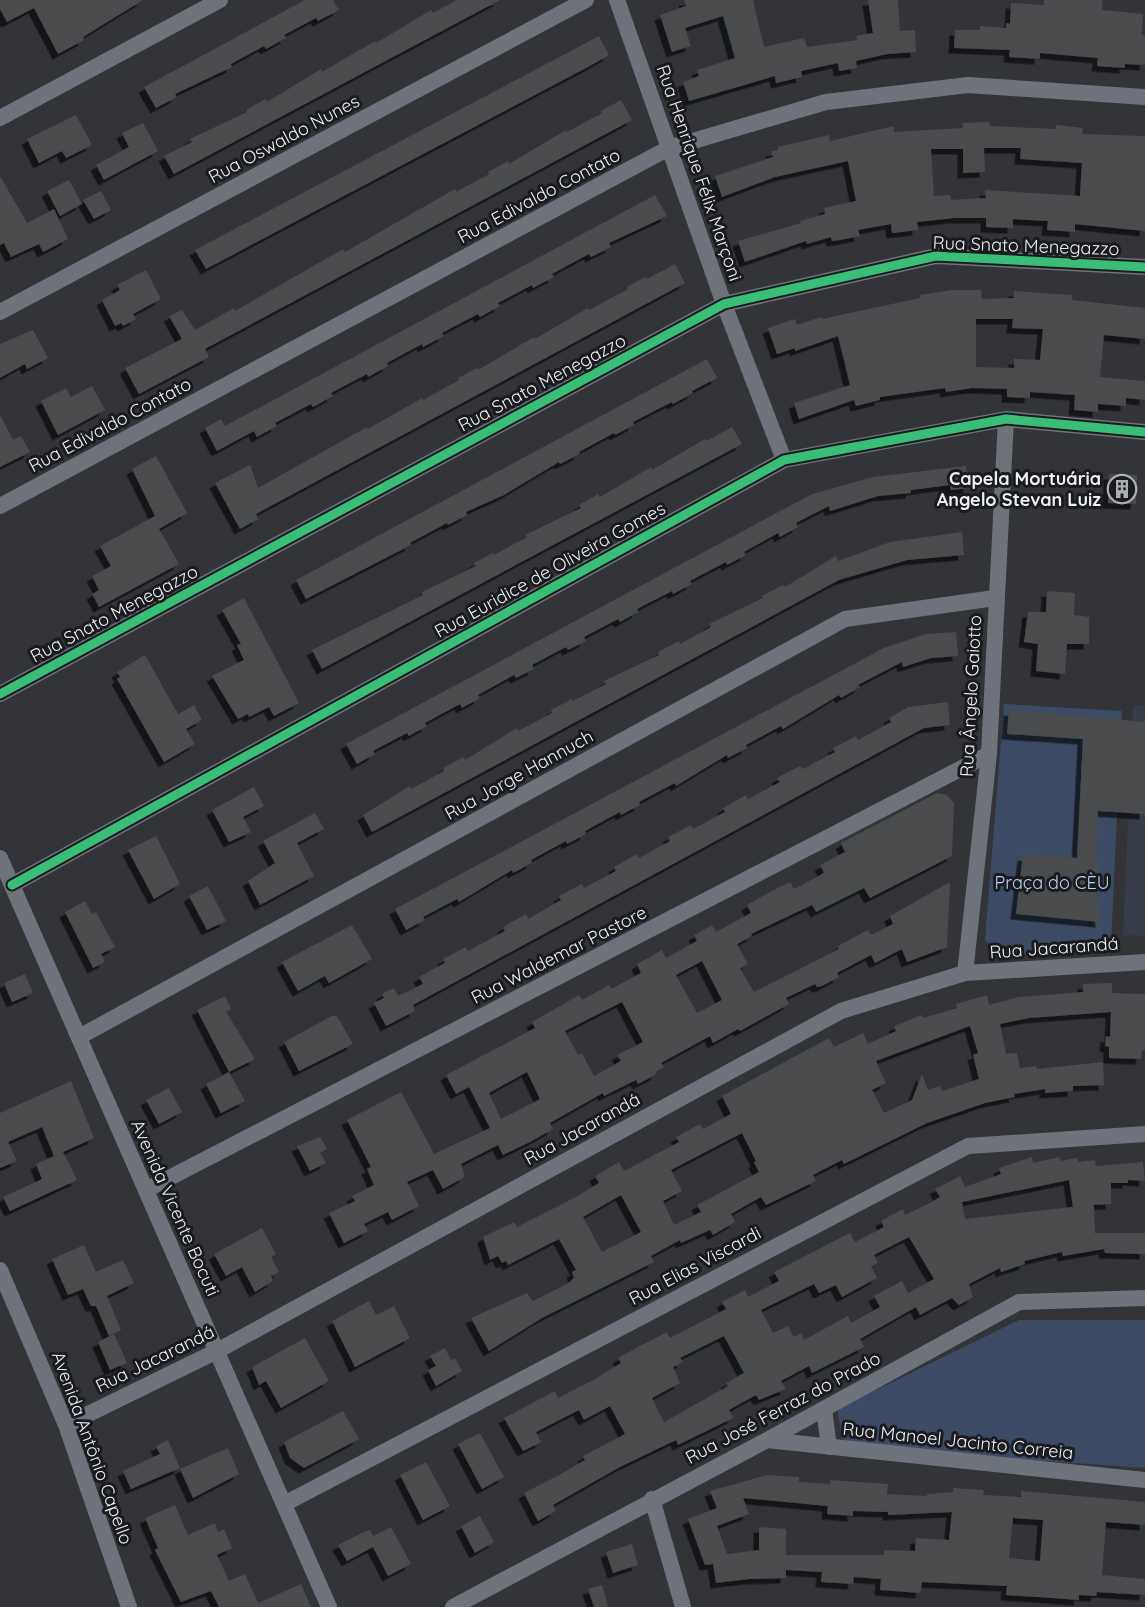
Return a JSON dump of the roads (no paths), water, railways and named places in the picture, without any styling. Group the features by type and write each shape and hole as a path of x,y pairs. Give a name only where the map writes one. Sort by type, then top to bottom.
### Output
{"street":[{"path":"0,118 220,0"},
{"name":"Rua Oswaldo Nunes","path":"0,312 586,0"},
{"name":"Rua Henrique Félix Marçoni","path":"617,0 724,304 784,460"},
{"name":"Rua Edivaldo Contato","path":"0,506 669,148 826,102 968,85 1145,97"},
{"name":"Rua Snato Menegazzo","path":"0,694 724,304 936,256 1145,267"},
{"name":"Rua Euridice de Oliveira Gomes","path":"12,885 784,460 1006,419 1145,432"},
{"name":"Rua Ângelo Gaiotto","path":"965,973 983,831 989,754 995,598 1006,419"},
{"name":"Rua Jorge Hannuch","path":"79,1037 845,619 995,598"},
{"name":"Rua Waldemar Pastore","path":"146,1190 989,754"},
{"name":"Avenida Vicente Bocuti","path":"0,858 329,1607"},
{"name":"Rua Jacarandá","path":"66,1425 217,1351 841,1011 965,973 1145,962"},
{"name":"Rua Elias Viscardi","path":"284,1504 968,1146 1145,1134"},
{"name":"Avenida Antônio Capello","path":"0,1270 66,1425 129,1607"},
{"name":"Rua José Ferraz do Prado","path":"453,1607 652,1499 767,1440 1019,1302 1145,1298"},
{"path":"824,1409 829,1447"},
{"name":"Rua Manoel Jacinto Correia","path":"767,1440 1145,1480"},
{"path":"652,1499 683,1607"}],"place":[{"name":"Capela Mortuária Angelo Stevan Luiz","path":"1122,489"}],"park label":[{"name":"Praça do CÈU","path":"1052,883"}]}
